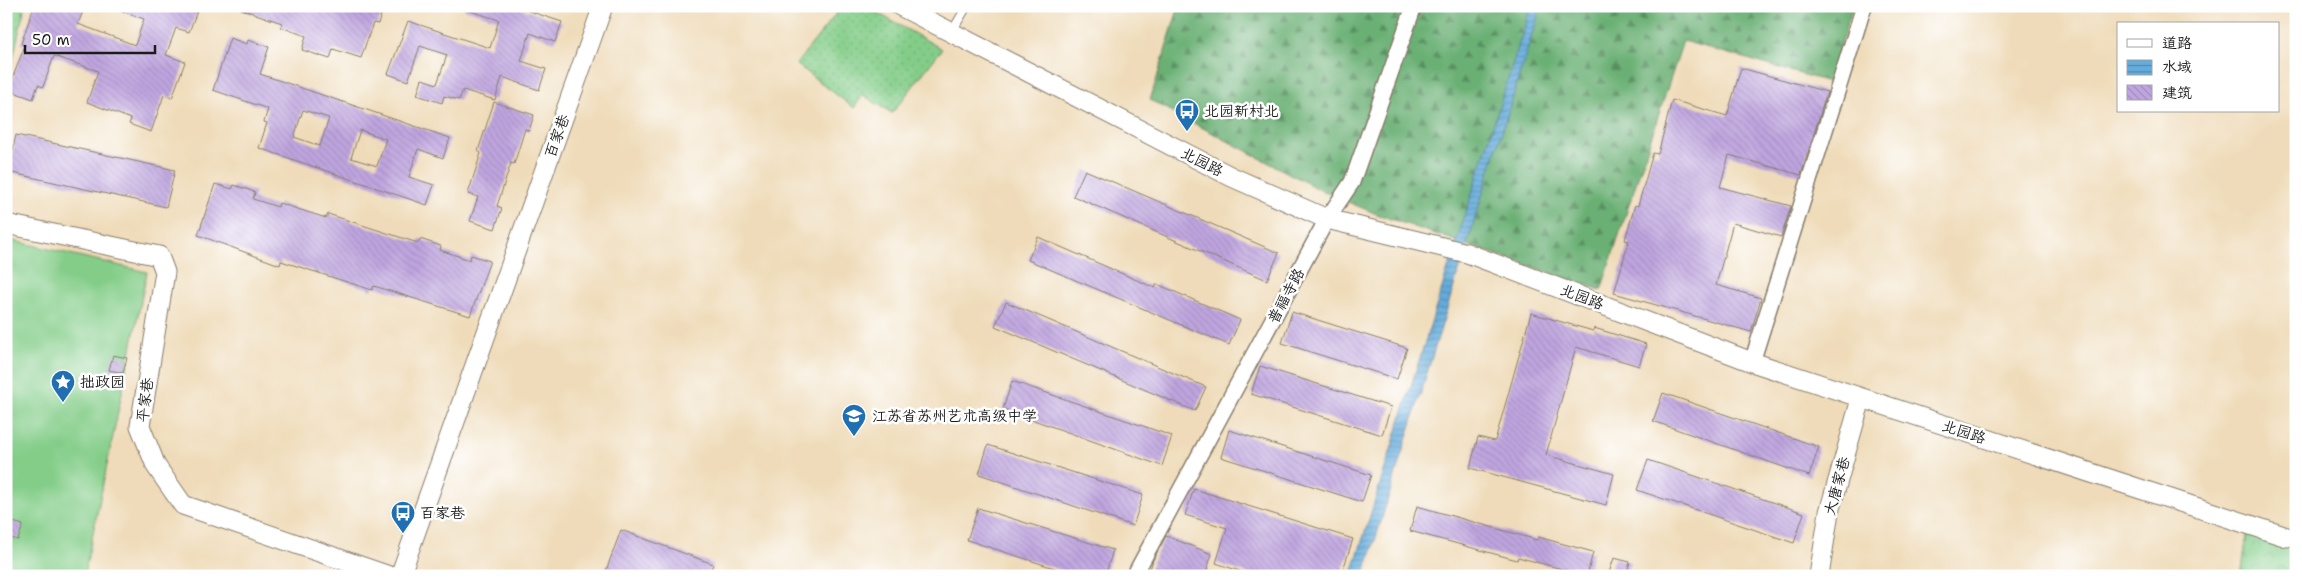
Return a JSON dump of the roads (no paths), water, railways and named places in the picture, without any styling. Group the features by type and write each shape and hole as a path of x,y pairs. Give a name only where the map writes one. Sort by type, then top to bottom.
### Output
{"street":[{"name":"百家巷","path":"400,576 603,6"},
{"name":"北园路","path":"900,6 1238,181 1327,220 1459,250 1752,362 1860,399 2287,537"},
{"name":"普福寺路","path":"1134,576 1327,220 1352,182 1414,6"},
{"path":"1752,362 1864,6"},
{"name":"平家巷","path":"6,224 159,256 165,272 140,426 156,466 183,504 389,576"},
{"name":"大唐家巷","path":"1819,576 1829,512 1860,399"}],"lane":[{"path":"951,33 968,6"}],"water":[{"path":"1531,6 1541,6 1364,576 1351,576"}],"place":[{"name":"北园新村北","path":"1187,132"},
{"name":"拙政园","path":"63,403"},
{"name":"江苏省苏州艺术高级中学","path":"854,437"},
{"name":"百家巷","path":"403,534"}]}
